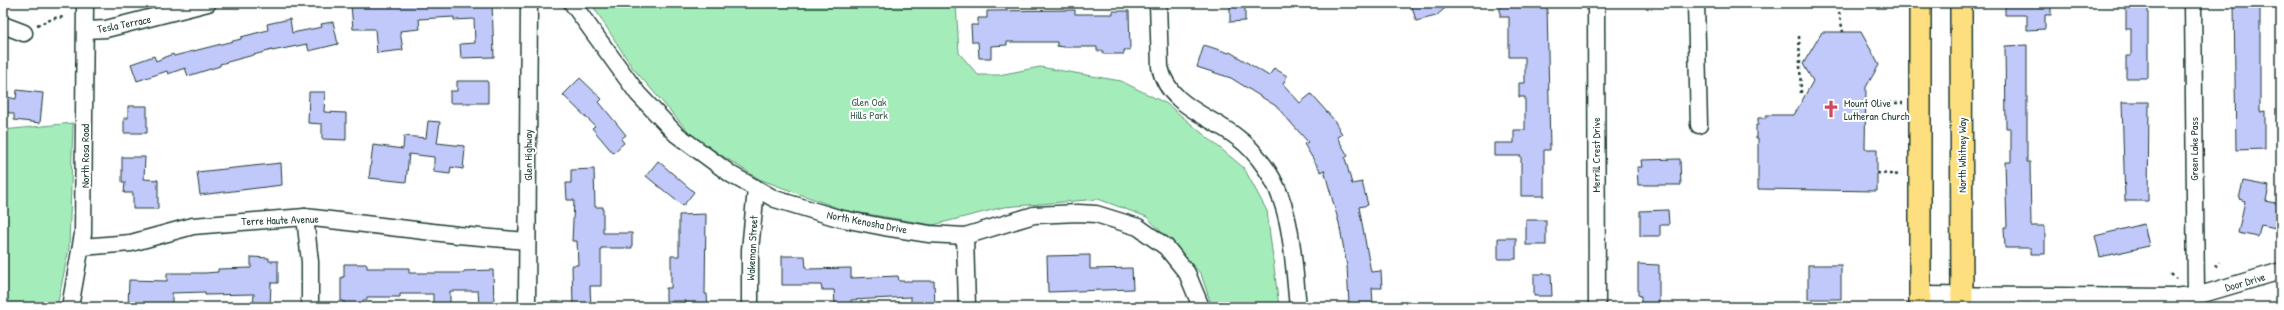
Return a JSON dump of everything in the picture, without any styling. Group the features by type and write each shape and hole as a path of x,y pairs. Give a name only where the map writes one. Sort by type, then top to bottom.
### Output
{"main road":[{"path":"1920,3 1920,301"},
{"name":"North Whitney Way","path":"1961,3 1962,301"}],"street":[{"name":"North Rosa Road","path":"70,307 82,246 86,30 85,3"},
{"name":"Tesla Terrace","path":"86,30 113,28 208,3"},
{"name":"Glen Highway","path":"527,307 529,3"},
{"name":"North Kenosha Drive","path":"572,3 611,60 657,116 676,134 732,175 775,199 838,218 929,234 965,236 1034,215 1090,213 1128,222 1166,247 1187,273 1201,307"},
{"path":"1158,3 1161,72 1171,91 1188,107 1239,138 1265,167 1275,185 1288,222 1298,307"},
{"name":"Merrill Crest Drive","path":"1596,3 1597,307"},
{"path":"1696,3 1699,125"},
{"name":"Green Lake Pass","path":"2193,3 2196,295"},
{"path":"3,25 24,33"},
{"name":"Wakeman Street","path":"750,307 750,250 756,189"},
{"name":"Terre Haute Avenue","path":"82,246 131,243 193,226 305,217 458,235 527,241"},
{"path":"305,217 310,262 310,307"},
{"path":"965,236 967,307"},
{"name":"Door Drive","path":"1920,301 2172,297 2196,295 2281,271"}],"path":[{"path":"1839,12 1840,24 1843,32"},
{"path":"55,18 66,17"},
{"path":"1799,36 1801,94"},
{"path":"1865,103 1920,104"},
{"path":"1878,173 1901,175"},
{"path":"2215,267 2219,262"},
{"path":"2171,274 2176,279"}],"green space":[{"name":"Glen Oak Hills Park","path":"591,3 956,3 959,53 978,75 999,75 1040,67 1121,81 1167,104 1244,168 1267,211 1279,307 1212,307 1201,274 1147,217 1098,199 1004,207 933,225 843,210 759,179 693,137 632,67"},
{"path":"73,123 69,248 57,307 3,307 3,130"}],"building":[{"path":"369,3 369,6 396,3 492,3 494,57 461,58 460,44 475,43 474,19 454,20 454,17 419,19 420,29 400,31 403,50 377,53 375,29 353,29 351,5"},
{"path":"1230,3 1245,3 1245,21 1230,22"},
{"path":"1411,3 1451,3 1436,16 1416,21"},
{"path":"1500,3 1547,3 1550,150 1544,150 1544,196 1521,196 1521,156 1494,156 1494,143 1514,143 1514,130 1525,130 1525,97 1519,97 1519,83 1525,83 1525,57 1509,57 1509,17 1500,17"},
{"path":"2005,3 2051,3 2051,15 2045,15 2045,29 2027,30 2027,15 2005,15"},
{"path":"2126,3 2148,3 2148,78 2126,78 2126,56 2131,56 2131,29 2126,29"},
{"path":"2234,3 2260,3 2260,112 2265,111 2265,149 2236,150"},
{"path":"1075,10 1075,14 1113,14 1113,11 1129,11 1130,50 1124,50 1124,54 1103,54 1103,51 1097,51 1097,47 1064,47 1057,46 1057,42 1007,42 1007,45 991,46 991,58 979,58 978,42 972,42 971,25 978,25 978,18 987,18 987,11"},
{"path":"290,19 292,33 322,27 321,24 333,22 338,44 309,51 307,44 272,50 220,64 220,66 188,76 185,68 168,74 167,71 137,81 131,64 154,56 156,61 173,54 174,56 241,39 241,37 268,30 267,24"},
{"name":"Mount Olive Lutheran Church","path":"1822,32 1861,32 1879,65 1866,87 1865,149 1877,149 1877,191 1758,189 1758,138 1756,138 1756,125 1758,125 1758,118 1766,118 1766,115 1794,115 1813,81 1803,64"},
{"path":"1204,45 1229,53 1230,52 1269,76 1274,68 1287,76 1283,84 1300,103 1311,94 1334,120 1342,134 1337,137 1348,156 1345,158 1352,184 1362,182 1368,205 1359,207 1371,272 1381,271 1382,288 1372,288 1373,304 1349,305 1347,266 1339,223 1324,170 1321,172 1304,144 1308,142 1276,106 1231,78 1197,67"},
{"path":"2027,45 2027,162 2030,162 2031,226 2045,226 2045,254 2031,254 2031,248 2005,248 2004,227 2007,227 2005,162 2011,162 2011,128 2006,128 2005,46"},
{"path":"580,78 602,99 599,102 626,135 621,139 624,143 613,153 592,128 595,126 563,95"},
{"path":"457,81 487,81 488,103 450,103 450,91 457,91"},
{"path":"17,90 43,93 40,123 14,120 14,114 3,111 3,96 16,99"},
{"path":"309,92 325,92 324,112 346,113 346,140 322,139 322,124 308,123"},
{"path":"2122,102 2149,102 2148,201 2125,201"},
{"path":"128,106 147,106 147,133 124,133 124,118 128,118"},
{"path":"428,121 440,122 437,143 464,146 463,169 451,167 450,174 434,172 434,157 409,154 406,182 369,178 373,145 403,149 404,136 426,138"},
{"path":"122,157 145,157 144,179 158,180 158,209 133,209 133,193 124,193 125,182 122,182"},
{"path":"1680,159 1681,185 1638,185 1637,167 1642,167 1641,160"},
{"path":"658,161 694,192 683,206 646,176"},
{"path":"281,163 282,185 200,195 197,172"},
{"path":"594,169 595,207 603,207 603,233 632,233 632,248 601,248 601,286 590,286 591,307 573,307 572,265 578,265 577,241 572,241 574,200 567,200 566,183 571,183 571,170"},
{"path":"2243,181 2269,186 2266,201 2281,204 2281,229 2261,225 2258,237 2238,233 2245,201 2239,199"},
{"path":"1668,210 1669,225 1660,225 1660,236 1640,236 1640,211"},
{"path":"706,214 705,294 707,294 708,307 686,307 686,301 666,301 666,288 671,288 671,256 679,256 679,215"},
{"path":"1526,220 1546,220 1546,245 1526,245"},
{"path":"2144,224 2149,246 2100,257 2095,236"},
{"path":"1498,238 1516,238 1516,259 1498,259"},
{"path":"1090,255 1090,269 1132,268 1133,289 1048,292 1047,256"},
{"path":"782,256 805,256 806,269 851,268 851,278 898,276 899,281 934,281 935,306 911,307 911,297 851,300 851,304 835,304 834,290 822,290 821,285 782,285"},
{"path":"251,257 269,258 269,261 278,261 278,283 271,283 270,307 253,307 254,294 205,295 205,292 172,293 172,307 128,307 129,280 167,281 167,273 205,273 218,272 218,269 251,268"},
{"path":"344,264 367,264 367,268 409,268 409,273 464,273 464,271 493,270 494,304 479,305 478,291 450,291 450,307 433,307 433,294 400,294 400,297 367,297 367,300 363,300 363,307 344,307 344,301 341,301 341,277 344,277"},
{"path":"1638,264 1659,265 1659,304 1641,303 1641,296 1638,295"},
{"path":"1808,265 1841,265 1841,299 1808,299"},
{"path":"1534,274 1551,274 1552,296 1534,296"}],"place":[{"name":"Mount Olive Lutheran Church","path":"1831,109"}]}
